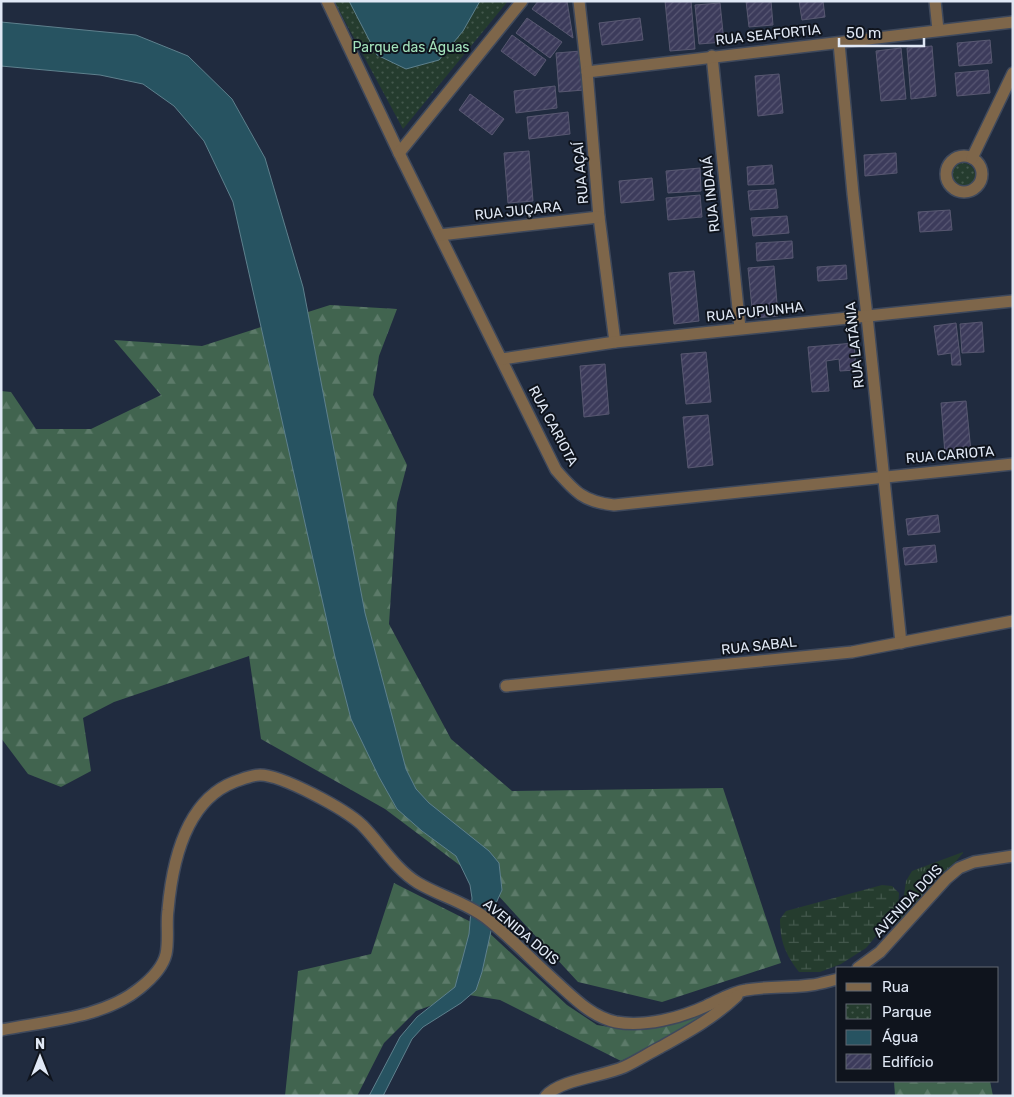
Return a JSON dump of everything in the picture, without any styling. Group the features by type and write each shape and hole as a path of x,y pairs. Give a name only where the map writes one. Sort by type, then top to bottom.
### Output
{"street":[{"name":"RUA CARIOTA","path":"327,1 399,153 556,470 571,488 582,496 592,501 614,505 1013,464"},
{"path":"399,153 522,1"},
{"name":"RUA AÇAÍ","path":"579,1 599,217 616,342"},
{"path":"935,1 938,30"},
{"name":"RUA SEAFORTIA","path":"587,72 1013,22"},
{"name":"RUA LATÂNIA","path":"839,43 853,194 901,643"},
{"name":"RUA INDAIÁ","path":"712,56 740,328"},
{"path":"972,158 1013,73"},
{"name":"RUA JUÇARA","path":"440,235 599,217"},
{"name":"RUA PUPUNHA","path":"502,358 616,342 740,328 1013,301"},
{"name":"RUA SABAL","path":"506,686 852,652 1013,621"},
{"name":"AVENIDA DOIS","path":"1,1030 96,1012 123,1000 141,988 154,974 166,954 167,913 171,883 181,844 190,824 208,798 225,786 259,775 284,780 352,817 377,841 405,873 418,883 461,903 484,917 573,997 602,1018 617,1022 665,1019 695,1011 743,990 812,985 836,979"},
{"name":"AVENIDA DOIS","path":"859,967 880,952 946,880 960,868 974,862 1013,856"},
{"path":"546,1096 564,1085 632,1064 702,1023 724,1008 743,990"}],"green space":[{"name":"Parque das Águas","path":"334,1 508,1 403,129"},
{"path":"963,163 971,167 975,175 971,183 963,187 955,183 951,175 955,167"},
{"path":"330,305 397,309 379,356 373,395 407,465 397,503 389,624 451,739 512,791 723,788 781,963 662,1002 578,982 494,891 385,809 261,739 249,656 114,702 83,718 91,771 61,787 28,774 1,738 1,391 11,392 36,429 91,429 161,395 114,340 202,346"},
{"path":"963,852 890,938 902,908 906,881 912,871"},
{"path":"394,883 485,929 567,1005 597,1025 629,1030 650,1028 690,1019 727,1002 664,1041 621,1061 500,1000 463,994 416,1011 384,1043 357,1096 285,1096 298,971 371,954"},
{"path":"882,885 892,886 899,893 898,910 866,948 841,964 820,972 799,972 790,959 782,941 780,919 786,911"},
{"path":"894,1082 990,1082 993,1096 895,1096"}],"water":[{"path":"349,1 480,1 463,31 439,60 406,69 377,55"},
{"path":"1,22 136,35 188,56 232,99 265,158 303,287 365,613 406,769 416,789 429,803 489,851 499,863 502,890 492,912 491,931 476,990 461,1003 423,1027 412,1039 383,1096 369,1096 400,1037 417,1017 455,987 469,934 472,898 470,885 456,856 422,831 397,809 351,719 335,657 233,202 204,141 174,106 143,84 100,75 1,66"}],"building":[{"path":"538,1 567,1 573,38 532,9"},
{"path":"665,1 691,1 695,49 670,51"},
{"path":"746,1 771,1 773,25 749,27"},
{"path":"799,1 823,1 825,17 802,20"},
{"path":"720,3 724,42 699,44 695,5"},
{"path":"527,18 562,42 550,58 516,33"},
{"path":"640,18 643,40 602,45 599,23"},
{"path":"512,35 546,60 535,76 501,51"},
{"path":"990,40 992,63 959,66 957,43"},
{"path":"932,46 936,96 911,99 907,48"},
{"path":"901,48 906,99 881,101 876,51"},
{"path":"581,51 584,90 559,92 556,53"},
{"path":"988,70 990,93 957,96 955,73"},
{"path":"779,74 783,113 758,116 755,76"},
{"path":"555,86 557,108 516,113 514,91"},
{"path":"470,94 504,119 492,135 459,110"},
{"path":"568,112 570,134 529,139 527,117"},
{"path":"529,151 533,201 508,203 504,153"},
{"path":"896,153 897,173 865,176 864,155"},
{"path":"772,165 774,184 748,185 747,167"},
{"path":"700,168 701,191 668,193 666,171"},
{"path":"652,178 654,200 621,203 619,181"},
{"path":"776,189 778,208 750,210 748,191"},
{"path":"700,195 702,217 668,220 666,198"},
{"path":"950,210 952,230 920,232 918,212"},
{"path":"787,216 789,233 753,236 751,218"},
{"path":"792,241 793,258 757,261 756,243"},
{"path":"846,265 847,279 818,281 817,267"},
{"path":"774,266 778,316 753,318 748,268"},
{"path":"694,271 699,321 674,324 669,273"},
{"path":"982,322 984,352 962,353 960,324"},
{"path":"956,323 961,365 952,365 951,353 938,355 934,326"},
{"path":"854,343 856,370 840,371 839,359 826,361 829,391 812,392 808,347"},
{"path":"706,352 711,402 686,404 681,354"},
{"path":"605,364 609,414 584,417 580,366"},
{"path":"966,401 971,452 945,454 941,403"},
{"path":"708,415 713,465 688,468 683,417"},
{"path":"938,515 940,532 908,535 906,519"},
{"path":"935,545 937,562 905,565 903,548"}]}
